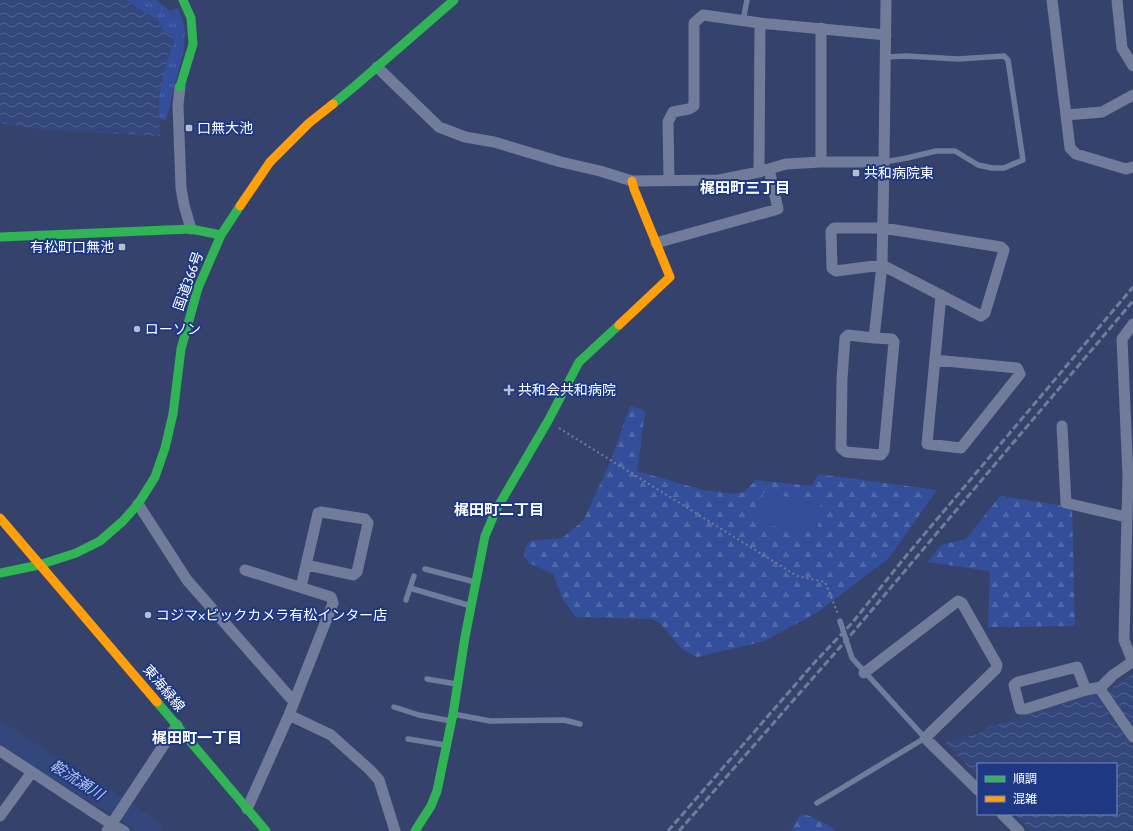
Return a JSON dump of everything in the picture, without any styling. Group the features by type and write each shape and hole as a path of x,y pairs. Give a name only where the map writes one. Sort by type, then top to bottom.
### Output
{"main road":[{"path":"180,87 193,44 191,18 183,0"},
{"name":"国道366号","path":"0,573 39,565 76,553 100,541 123,521 138,504 155,477 165,448 173,414 181,349 198,288 221,235 270,162 309,123 355,86 454,0"},
{"path":"415,831 431,806 437,791 447,745 465,637 485,536 496,510 548,421 579,362 670,277 632,181"},
{"path":"0,237 191,229 221,235"},
{"name":"東海緑線","path":"0,518 266,831"}],"street":[{"path":"874,338 882,265 886,0"},
{"path":"1052,0 1070,148 1076,154 1126,169 1133,167"},
{"path":"1117,0 1122,48 1133,66"},
{"path":"669,180 668,122 673,112 689,109 694,106 694,22 703,15 760,23 886,35"},
{"path":"656,243 778,209 764,170 760,23"},
{"path":"821,28 821,162"},
{"path":"377,67 439,127 465,137 494,142 632,181 719,180 786,164 821,162 884,162"},
{"path":"180,87 178,105 181,188 191,229"},
{"path":"1066,115 1102,112 1133,95"},
{"path":"834,228 883,228 1001,247 1004,250 985,313 981,316 882,265 836,271 832,268 831,230 834,228"},
{"path":"935,360 1017,368 1020,374 961,448 927,444 941,295"},
{"path":"1086,690 1077,667 1018,682 1014,685 1020,709 1026,710 1086,690 1101,687 1132,660 1124,640 1129,619 1126,517 1128,476 1122,339 1133,324"},
{"path":"848,335 874,338 892,339 894,342 884,451 881,455 846,452 841,448 842,379 845,338 848,335"},
{"path":"1062,426 1066,503 1126,517"},
{"path":"138,504 187,580 294,702"},
{"path":"301,588 318,513 321,512 365,519 368,523 357,572 353,575 307,565"},
{"path":"245,570 331,597 333,603 289,715 247,809"},
{"path":"864,673 958,601 962,603 996,663 996,669 925,738 977,789"},
{"path":"1101,687 1102,692 1133,737"},
{"path":"289,715 331,735 370,770 379,780 395,831"},
{"path":"111,823 177,725"},
{"path":"0,751 124,831"},
{"path":"0,816 32,772"},
{"path":"1003,815 1019,831"}],"lane":[{"path":"743,21 747,0"},
{"path":"884,162 936,151 955,151 978,165 992,168 1004,168 1023,160 1008,60 1004,56 958,59 906,56 886,57"},
{"path":"425,569 476,582"},
{"path":"406,600 414,576"},
{"path":"410,588 471,606"},
{"path":"817,803 925,738 864,673 852,658 840,621"},
{"path":"427,679 458,684"},
{"path":"394,707 418,715 490,721 564,720 580,724"},
{"path":"408,739 447,745"}],"path":[{"path":"548,421 797,576 825,582 840,621"}],"green space":[{"path":"126,0 156,0 170,11 178,8 185,28 184,49 166,120 159,119 160,90 164,70 174,43 171,35 164,31 155,16 147,14"},
{"path":"630,406 645,411 637,471 703,490 734,494 744,492 756,480 812,486 818,474 937,490 889,558 818,612 762,642 697,657 681,648 659,622 651,619 576,617 563,600 553,574 529,563 524,556 525,548 530,541 562,538 583,521 610,463"},
{"path":"763,493 821,502 817,533 759,524"},
{"path":"1000,496 1072,507 1075,626 988,627 989,571 928,562 941,545 966,539"},
{"path":"801,814 810,816 833,828 835,831 791,831"}],"water":[{"path":"0,0 126,0 147,14 155,16 164,31 171,35 174,43 168,55 159,96 160,136 45,130 0,123"},
{"path":"1133,674 1133,732 1108,696 1109,689"},
{"path":"1095,694 1133,747 1133,831 1031,831 1016,815 1117,815 1117,763 977,763 977,775 945,742 978,734 989,727"}],"waterway":[{"name":"鞍流瀬川","path":"0,732 45,762 124,810 153,831"}],"railway":[{"path":"668,831 815,662 852,623 906,556 1133,287"},
{"path":"679,831 855,630 1133,301"}],"traffic: fast":[{"path":"180,87 193,44 191,18 183,0"},
{"path":"333,104 454,0"},
{"path":"0,573 39,565 76,553 100,541 123,521 138,504 155,477 165,448 173,414 181,349 198,288 221,235 240,206"},
{"path":"0,237 191,229 221,235"},
{"path":"415,831 431,806 437,791 453,714 465,637 485,536 496,510 548,421 579,362 619,325"},
{"path":"157,702 266,831"}],"traffic: slow":[{"path":"240,206 270,162 309,123 333,104"},
{"path":"619,325 670,277 632,181"},
{"path":"0,518 157,702"}],"place":[{"name":"口無大池","path":"189,128"},
{"name":"共和病院東","path":"856,173"},
{"name":"有松町口無池","path":"122,247"},
{"name":"ローソン","path":"137,329"},
{"name":"共和会共和病院","path":"509,390"},
{"name":"コジマ×ビックカメラ有松インター店","path":"148,615"}],"district":[{"name":"梶田町三丁目","path":"745,188"},
{"name":"梶田町二丁目","path":"499,510"},
{"name":"梶田町一丁目","path":"197,738"}]}
